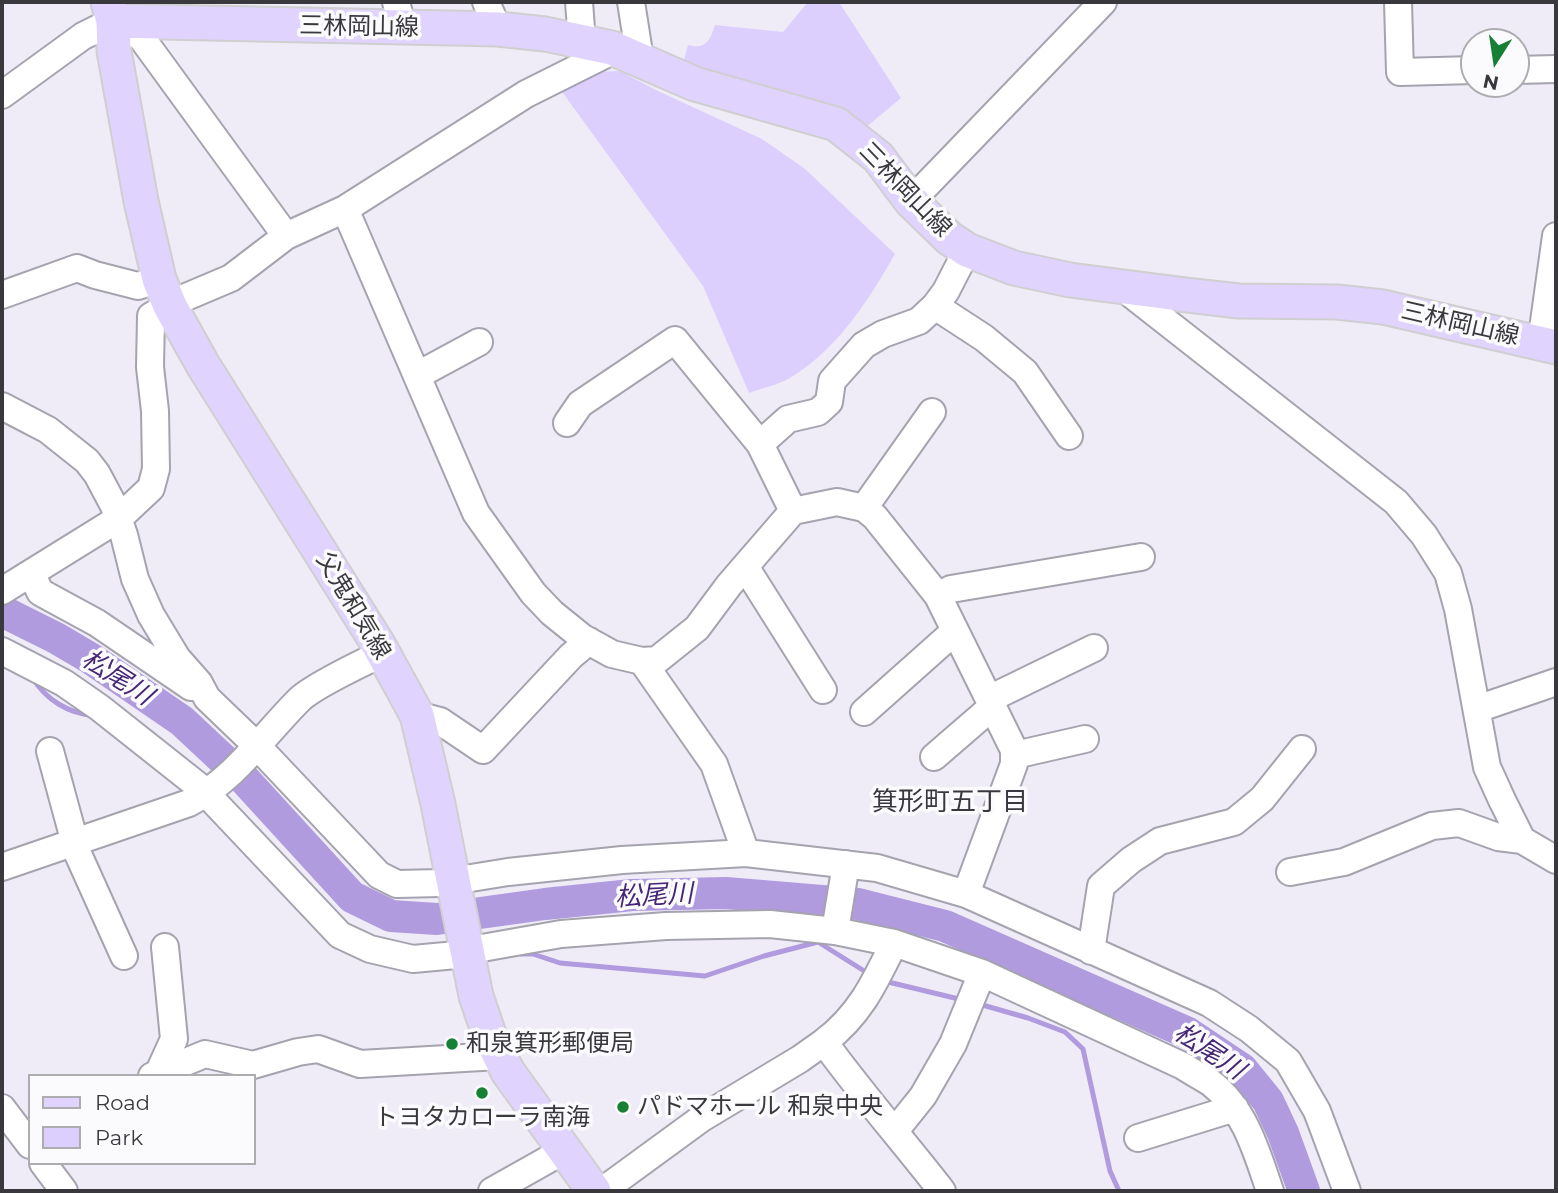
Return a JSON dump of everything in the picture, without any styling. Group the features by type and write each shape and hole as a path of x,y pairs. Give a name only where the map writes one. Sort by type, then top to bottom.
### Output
{"main road":[{"name":"三林岡山線","path":"110,12 492,15 611,50 695,84 836,124 878,157 911,201 949,238 967,250 1014,268 1122,288 1239,301 1337,302 1383,307 1549,345"},
{"name":"父鬼和気線","path":"110,12 114,51 141,201 164,292 203,365 383,653 417,715 438,804 476,996 490,1037 508,1072 594,1191"}],"street":[{"path":"579,2 611,50"},
{"path":"2,295 77,268 164,292 231,278 286,236 345,209 526,94 604,55 611,50 631,2"},
{"path":"911,201 1102,2"},
{"path":"1398,2 1400,72 1460,71"},
{"path":"2,95 83,36 110,12 141,37 286,236"},
{"path":"1530,70 1556,69"},
{"path":"345,209 476,513 533,593 552,613 589,641 612,654 642,661 657,660 696,628 793,511 837,502 864,508 874,517 939,596 1015,755 966,894"},
{"path":"1549,345 1556,236"},
{"path":"760,444 788,419 818,412 829,402 832,381 864,345 883,334 919,321 946,291 967,250"},
{"path":"1122,288 1396,502 1424,535 1448,573 1458,609 1487,767 1522,840"},
{"path":"14,581 118,519 151,488 156,469 150,316 164,292"},
{"path":"935,306 984,338 1016,354 1025,372 1067,423"},
{"path":"567,423 580,404 675,340 760,444 793,511"},
{"path":"418,375 466,342"},
{"path":"2,406 48,430 87,461 106,488 124,534 135,579 151,615 167,644 199,683 207,698"},
{"path":"864,508 923,439 932,412"},
{"path":"939,596 951,589 1026,585 1081,576 1141,557"},
{"path":"746,568 780,640 823,690"},
{"path":"14,581 40,592 97,624 207,698 379,874 397,884 454,885 508,872 622,860 746,853 846,867 877,868 966,894 1209,1003 1249,1029 1288,1061 1317,1111 1347,1191"},
{"path":"864,712 878,686 956,631"},
{"path":"417,715 440,720 483,750 571,656 589,641"},
{"path":"934,757 991,703 1080,649"},
{"path":"2,651 64,683 208,792 340,934 370,949 413,959 561,934 666,926 770,924 836,928 894,943 982,973 1183,1066 1212,1084 1235,1108 1254,1143 1270,1191"},
{"path":"2,867 189,803 208,792 256,748 301,698 383,653"},
{"path":"642,661 714,764 746,853"},
{"path":"1476,709 1556,682"},
{"path":"1015,755 1084,740"},
{"path":"1091,950 1101,886 1131,860 1160,841 1234,822 1262,799 1301,749"},
{"path":"50,751 78,854 102,928 124,956"},
{"path":"1290,872 1344,862 1432,826 1459,823 1498,837 1522,840 1556,860"},
{"path":"836,928 846,867"},
{"path":"602,1191 702,1118 800,1059 836,1033 870,993 894,943"},
{"path":"156,1074 174,1039 165,947"},
{"path":"895,1131 923,1096 953,1044 982,973"},
{"path":"824,1042 862,1094 942,1191"},
{"path":"156,1074 205,1054 253,1065 318,1049 360,1064 499,1056"},
{"path":"2,1108 28,1142"},
{"path":"1138,1138 1235,1108"},
{"path":"492,1191 565,1150"},
{"path":"45,1165 64,1191"}],"green space":[{"path":"808,2 839,2 901,98 865,128 683,64 688,45 703,45 715,25 783,32"},
{"path":"620,71 762,139 804,168 895,254 850,323 823,353 790,378 749,393 703,286 560,89 588,72"}],"waterway":[{"name":"松尾川","path":"2,611 90,658 182,721 244,779 352,897 391,916 437,919 632,895 726,893 858,904 945,926 1188,1033 1242,1069 1268,1101 1304,1191"},
{"path":"33,678 58,704 75,712 93,715"},
{"path":"521,954 533,954 560,963 705,976 764,956 818,942 869,974"},
{"path":"884,981 963,1000"},
{"path":"979,1004 1065,1032 1083,1049 1110,1171 1119,1191"}],"place":[{"name":"和泉箕形郵便局","path":"452,1044"},
{"name":"トヨタカローラ南海","path":"482,1093"},
{"name":"パドマホール 和泉中央","path":"623,1107"}],"district":[{"name":"箕形町五丁目","path":"950,802"}]}
